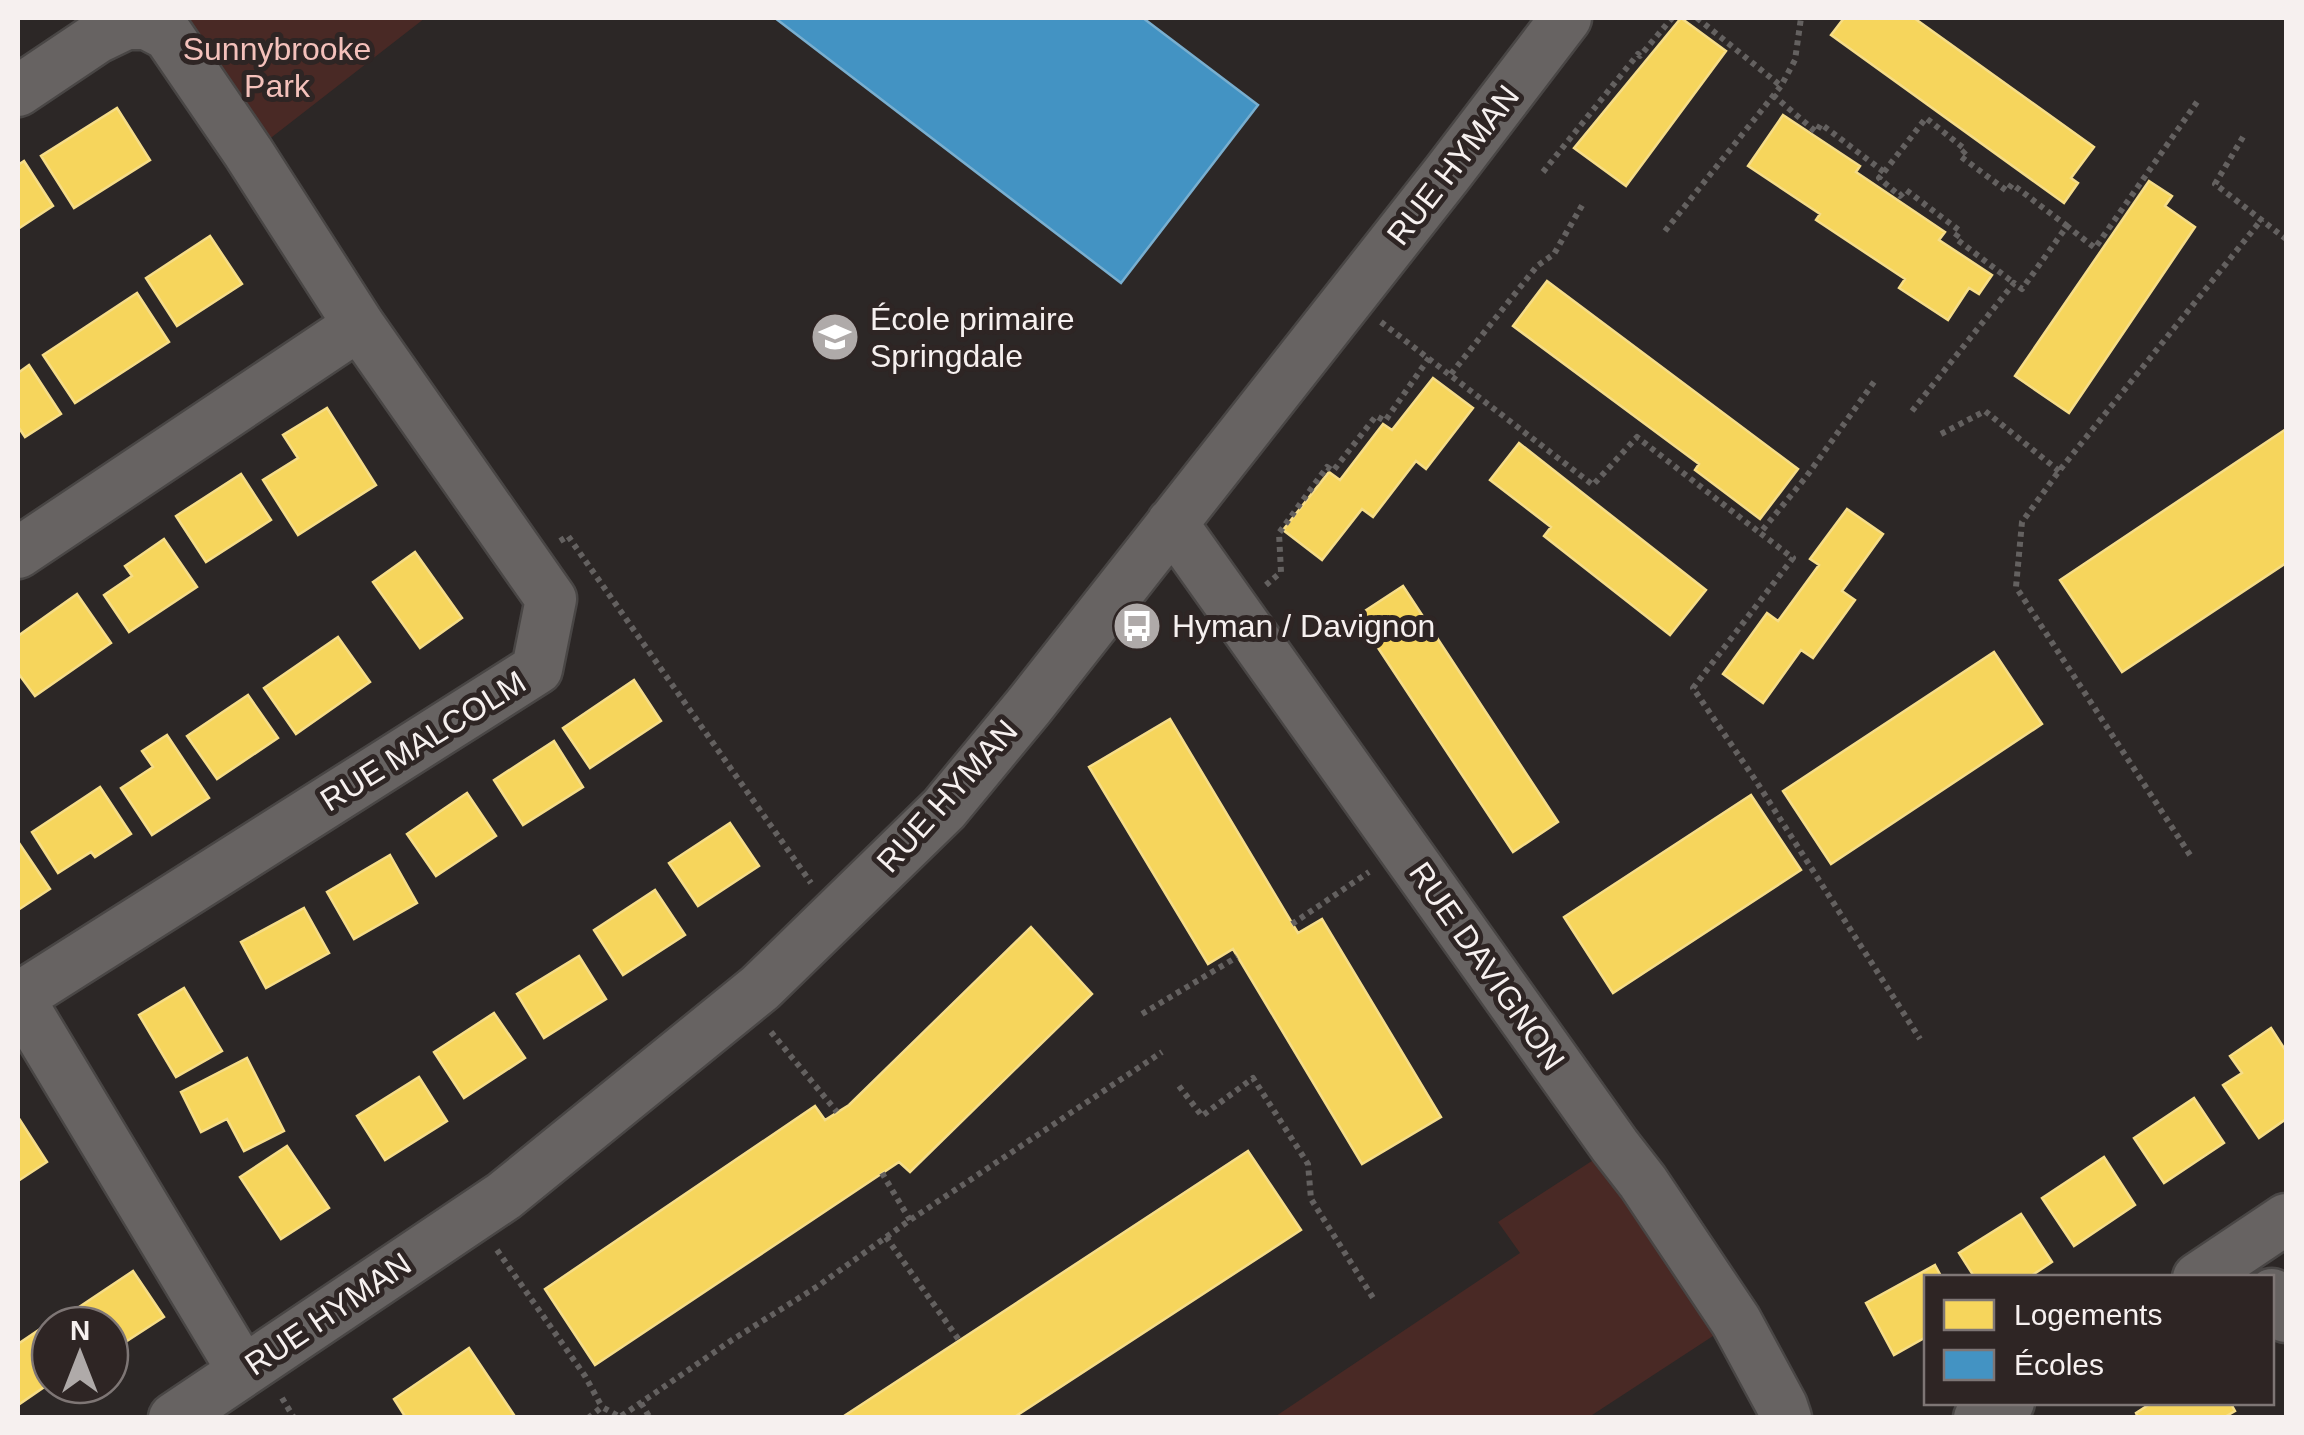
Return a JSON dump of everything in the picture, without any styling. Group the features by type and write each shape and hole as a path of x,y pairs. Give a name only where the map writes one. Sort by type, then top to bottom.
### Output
{"street":[{"name":"RUE HYMAN","path":"174,1418 504,1196 760,988 944,809 1485,127 1566,18"},
{"name":"RUE MALCOLM","path":"18,90 96,38 126,24 147,24 168,34 359,325 551,599 537,669 18,998 243,1371"},
{"path":"18,553 359,325"},
{"name":"RUE DAVIGNON","path":"1172,523 1664,1213 1736,1321 1786,1418"},
{"path":"2209,1275 2251,1263 2286,1219"},
{"path":"1979,1418 2003,1405"}],"path":[{"path":"1543,172 1672,18"},
{"path":"1697,18 1781,86"},
{"path":"1665,231 1781,86 1795,60 1801,18"},
{"path":"1773,96 1816,132 1821,124 1884,172"},
{"path":"2067,226 2022,289 1955,238 1960,231 1947,220 1906,190 1900,196 1879,178 1926,118 1966,150 1960,156 2008,191 2012,184 2067,226 2095,248 2198,102"},
{"path":"2243,137 2215,184 2286,239"},
{"path":"1450,374 1537,266 1554,254 1584,202"},
{"path":"2190,854 2016,588 2022,522 2262,219"},
{"path":"1912,411 2014,283"},
{"path":"1349,299 1593,485 1637,437 1794,558 1692,688 1756,781 1920,1039"},
{"path":"1256,594 1281,572 1279,532 1327,467 1333,471 1376,416 1385,421 1429,358"},
{"path":"1760,533 1874,382"},
{"path":"1941,434 1985,411 2059,471"},
{"path":"526,564 568,536 834,916"},
{"path":"1292,924 1403,848"},
{"path":"1142,1014 1238,958"},
{"path":"745,1000 837,1112"},
{"path":"474,1216 585,1376 602,1407 620,1417 1162,1052"},
{"path":"1180,1086 1202,1116 1253,1078 1308,1164 1311,1199 1375,1301"},
{"path":"882,1173 910,1220"},
{"path":"886,1237 959,1340"},
{"path":"641,1402 650,1418"},
{"path":"588,1418 602,1407"}],"green space":[{"name":"Sunnybrooke Park","path":"174,18 425,18 263,144"},
{"path":"1615,1146 1736,1321 1589,1417 1273,1418 1520,1253 1498,1222"}],"building: Logements":[{"path":"1681,18 1726,51 1626,186 1574,148"},
{"path":"1844,18 1914,18 2094,147 2071,178 2078,183 2064,203 1831,35"},
{"path":"117,108 150,160 74,208 41,156"},
{"path":"1783,115 1860,166 1856,172 1945,232 1939,240 1992,275 1979,294 1969,288 1948,320 1899,288 1905,279 1816,220 1820,214 1748,166"},
{"path":"24,161 53,206 18,229 18,165"},
{"path":"2149,181 2172,196 2165,206 2195,227 2069,413 2015,376"},
{"path":"210,236 242,284 177,326 146,278"},
{"path":"1547,281 1798,469 1760,519 1695,470 1699,464 1513,326"},
{"path":"137,293 169,342 75,403 43,355"},
{"path":"29,365 61,414 25,437 18,429 18,373"},
{"path":"1433,378 1473,408 1426,469 1416,461 1373,517 1362,509 1322,560 1283,530 1329,472 1340,480 1383,424 1392,430"},
{"path":"327,408 376,485 298,535 263,480 298,458 283,435"},
{"path":"2286,429 2286,563 2122,672 2060,580"},
{"path":"1519,443 1706,590 1670,635 1544,536 1551,527 1490,480"},
{"path":"241,474 271,520 206,562 176,516"},
{"path":"1847,509 1883,534 1842,591 1855,600 1813,658 1801,650 1763,703 1723,674 1767,613 1778,621 1819,565 1810,559"},
{"path":"164,539 197,587 129,632 104,595 132,576 125,566"},
{"path":"415,552 462,618 420,648 373,582"},
{"path":"1403,586 1558,822 1513,852 1357,616"},
{"path":"77,594 111,643 35,696 18,673 18,636"},
{"path":"338,637 370,682 296,734 264,688"},
{"path":"1994,652 2042,724 1831,864 1783,791"},
{"path":"634,680 661,721 590,768 563,728"},
{"path":"248,695 278,738 217,779 187,736"},
{"path":"1170,719 1298,933 1322,919 1441,1117 1362,1164 1233,949 1208,964 1089,767"},
{"path":"167,735 209,798 152,835 121,788 153,767 142,751"},
{"path":"554,741 583,787 523,825 494,780"},
{"path":"100,787 131,834 95,857 91,852 58,873 32,832"},
{"path":"467,793 496,836 436,876 407,834"},
{"path":"1751,795 1801,870 1613,993 1564,917"},
{"path":"730,823 759,866 698,906 669,863"},
{"path":"18,844 50,889 18,910"},
{"path":"390,855 417,903 354,939 327,892"},
{"path":"655,890 685,935 623,975 594,930"},
{"path":"304,908 329,953 266,988 241,942"},
{"path":"1031,927 1092,994 910,1172 899,1162 595,1365 545,1289 815,1106 825,1120 849,1105"},
{"path":"579,956 606,999 544,1038 517,994"},
{"path":"184,988 222,1051 176,1077 139,1015"},
{"path":"494,1013 525,1058 464,1098 434,1052"},
{"path":"2271,1028 2286,1051 2286,1119 2259,1138 2223,1085 2242,1073 2230,1056"},
{"path":"247,1058 284,1131 244,1151 227,1119 201,1132 181,1092"},
{"path":"419,1077 447,1121 385,1160 357,1116"},
{"path":"2194,1098 2224,1143 2164,1183 2134,1138"},
{"path":"18,1117 47,1162 18,1181"},
{"path":"287,1146 329,1208 281,1239 240,1177"},
{"path":"1248,1151 1301,1230 1013,1418 841,1418"},
{"path":"2104,1157 2135,1205 2074,1246 2042,1198"},
{"path":"2021,1214 2052,1262 2032,1275 1973,1275 1959,1253"},
{"path":"1935,1265 1940,1275 1924,1275 1924,1338 1894,1355 1866,1303"},
{"path":"133,1271 164,1317 130,1339 130,1305 82,1305"},
{"path":"30,1336 30,1397 18,1405 18,1344"},
{"path":"469,1348 516,1418 406,1418 394,1399"},
{"path":"2148,1405 2232,1405 2235,1411 2223,1418 2138,1418 2136,1413"}],"building: Écoles":[{"path":"775,18 1143,18 1258,105 1121,283"}],"place":[{"name":"École primaire Springdale","path":"835,337"},
{"name":"Hyman / Davignon","path":"1137,626"}]}
